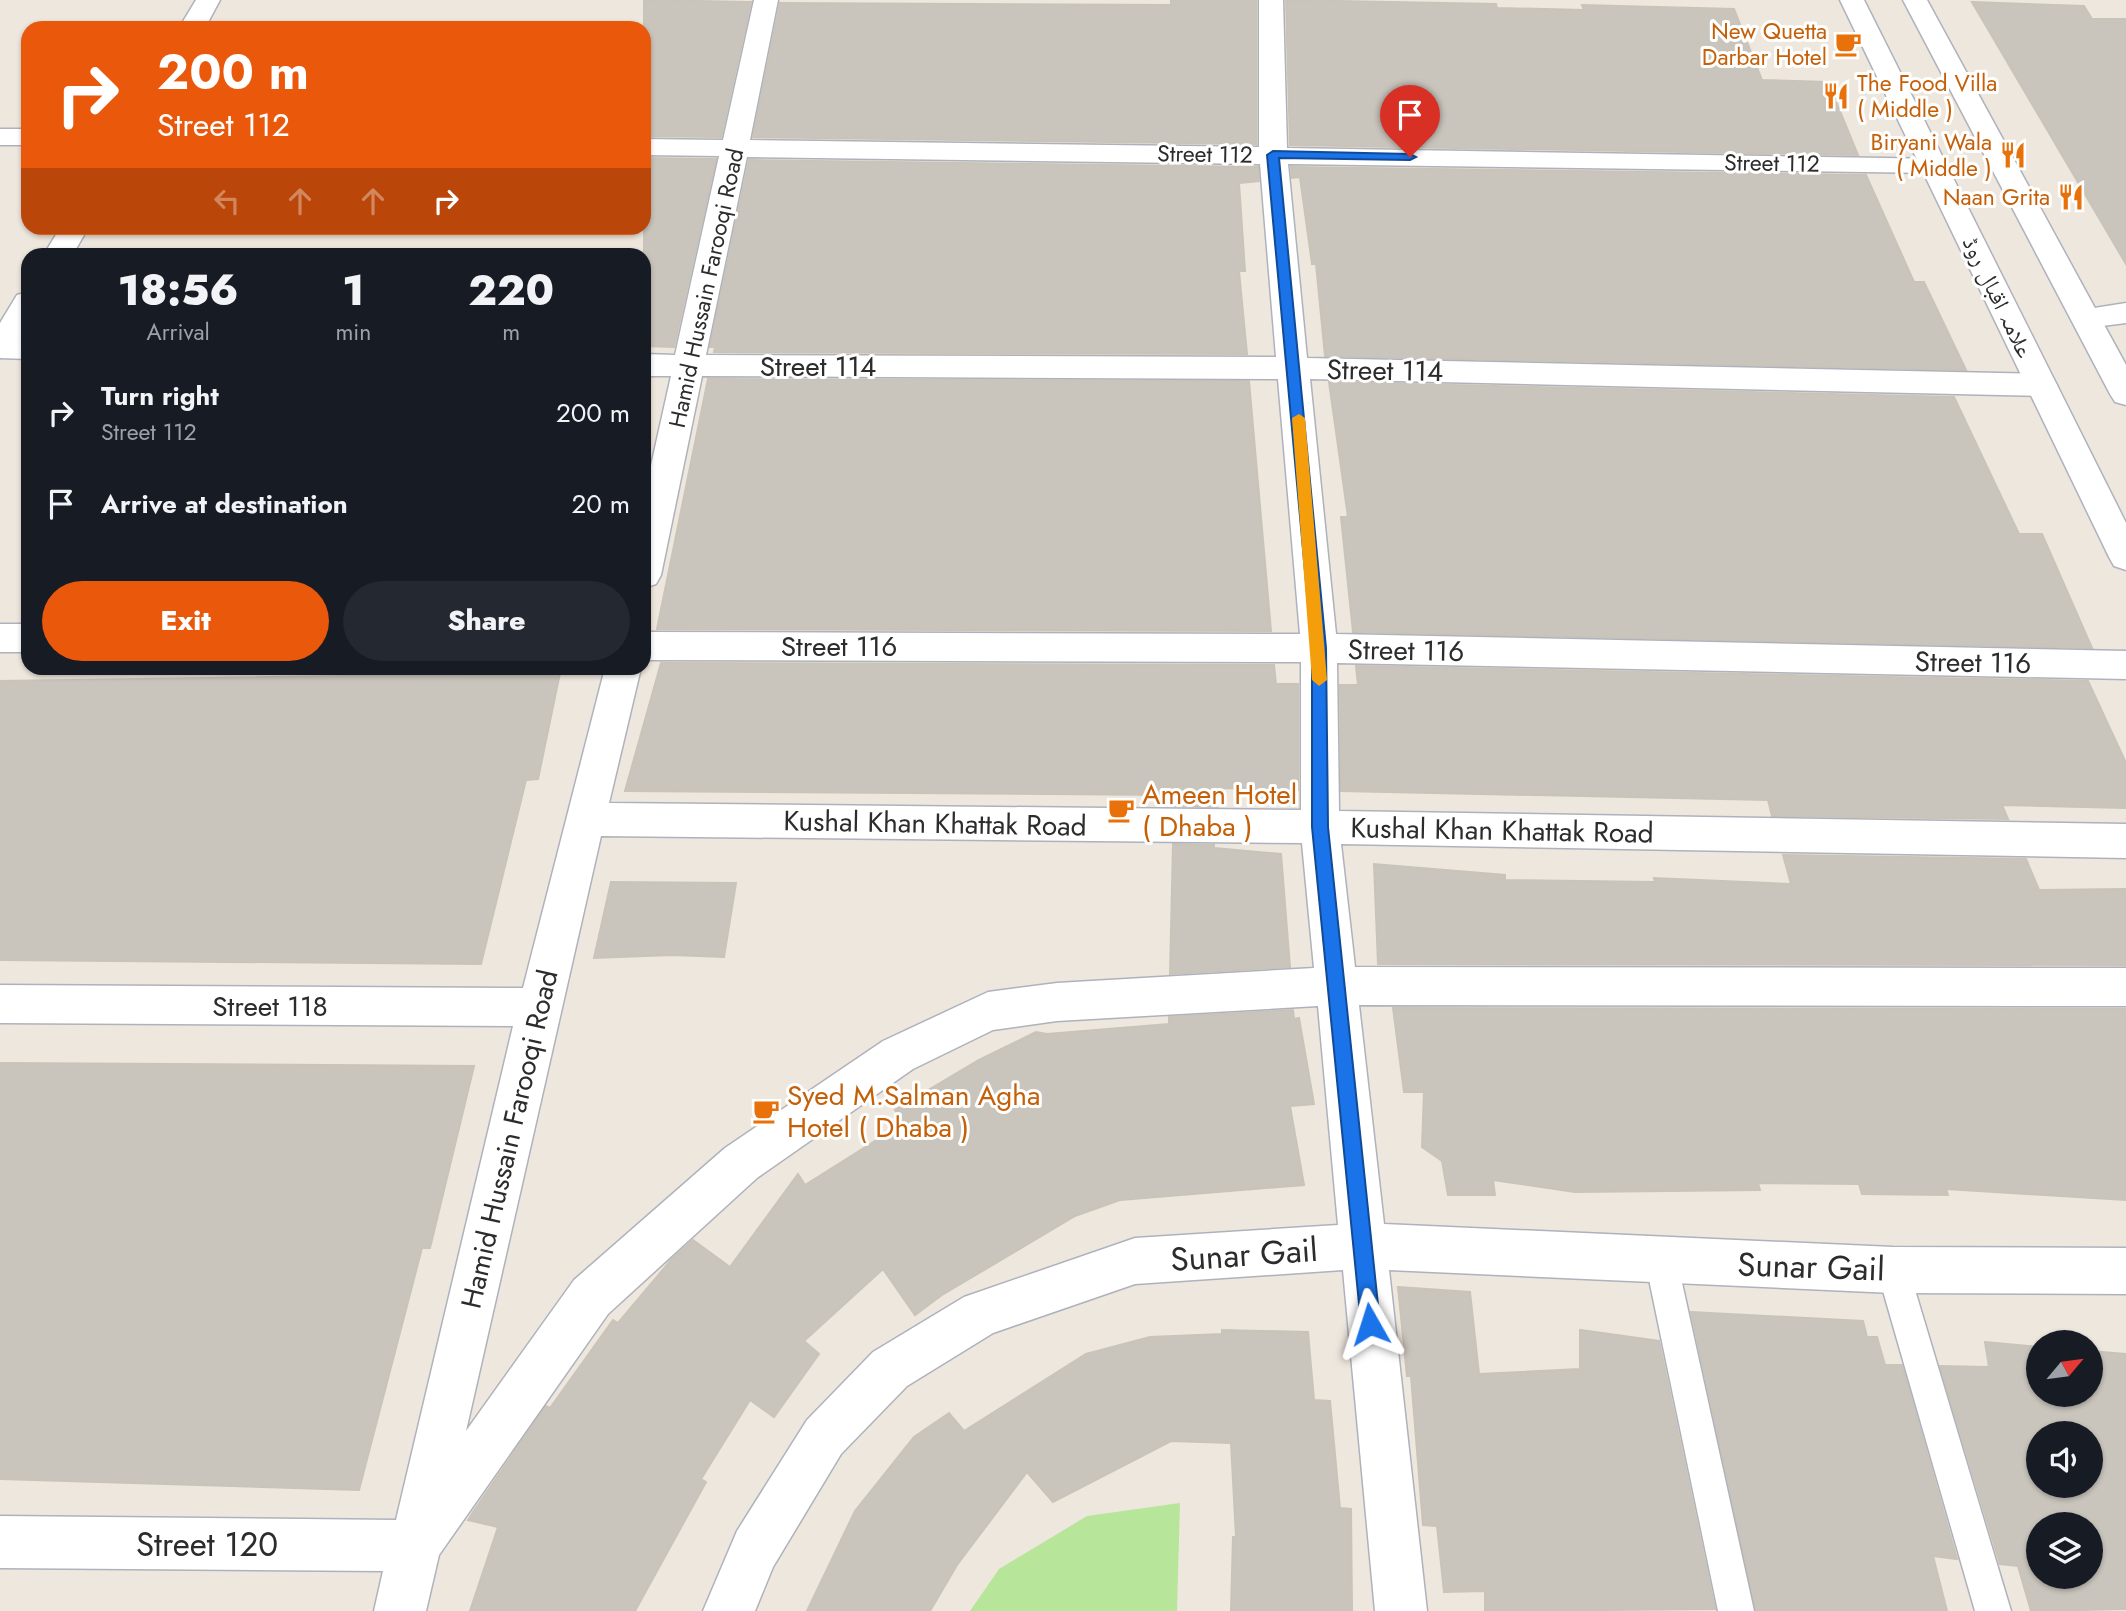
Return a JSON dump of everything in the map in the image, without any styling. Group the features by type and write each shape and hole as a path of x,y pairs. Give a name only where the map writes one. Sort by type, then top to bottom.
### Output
{"street":[{"path":"196,21 208,0"},
{"name":"Hamid Hussain Farooqi Road","path":"651,543 766,0"},
{"path":"1271,0 1273,155 1319,648 1320,827 1334,986 1401,1611"},
{"name":"علامہ اقبال روڈ","path":"1852,0 2126,557"},
{"path":"1915,0 2126,394"},
{"path":"0,137 21,137"},
{"name":"Street 112","path":"651,147 1934,165"},
{"path":"2086,318 2126,313"},
{"path":"21,314 0,348 21,349"},
{"name":"Street 114","path":"651,365 1294,368 2041,385"},
{"path":"0,638 21,638"},
{"name":"Street 116","path":"651,646 1319,648 2126,665"},
{"name":"Hamid Hussain Farooqi Road","path":"400,1611 539,1007 621,675"},
{"name":"Kushal Khan Khattak Road","path":"585,819 1320,827 2126,841"},
{"path":"414,1546 591,1297 741,1163 898,1055 988,1011 1057,1002 1334,986 2126,987"},
{"name":"Street 118","path":"0,1004 539,1007"},
{"name":"Sunar Gail","path":"729,1611 755,1549 824,1437 890,1369 981,1314 1135,1261 1362,1246 1893,1270 2126,1271"},
{"name":"Street 120","path":"0,1542 414,1546"}],"lane":[{"path":"1661,1260 1736,1611"},
{"path":"1893,1270 1993,1611"}],"green space":[{"path":"1180,1503 1177,1611 970,1611 999,1569 1087,1516"}],"building":[{"path":"644,0 751,2 721,137 651,136 651,21 644,21"},
{"path":"1171,0 1256,0 1256,144 753,137 780,3 1171,5"},
{"path":"1286,0 1496,4 1497,8 1584,10 1582,5 1734,9 1762,80 1828,82 1858,155 1290,145"},
{"path":"1972,2 2084,6 2092,19 2126,19 2126,264"},
{"path":"651,158 716,159 674,347 651,346 651,248 644,248 644,235 651,235"},
{"path":"749,160 1258,167 1259,181 1239,183 1245,271 1239,271 1247,354 714,352 715,347 710,347"},
{"path":"1291,167 1866,175 1914,282 1924,282 1966,370 1325,356 1316,264 1312,264 1300,177 1292,178"},
{"path":"708,379 1249,381 1271,631 657,629"},
{"path":"1329,382 1954,397 2019,534 2042,534 2092,648 1353,632 1341,517 1348,517"},
{"path":"661,663 1274,665 1276,684 1298,684 1298,790 1218,788 1217,807 1174,806 1175,795 625,791"},
{"path":"1356,666 2088,681 2126,763 2126,808 2002,805 2008,819 1772,816 1768,800 1341,791 1340,685 1358,685"},
{"path":"560,675 538,779 526,780 481,964 0,960 0,681"},
{"path":"1173,844 1214,845 1214,848 1281,854 1290,967 1170,974"},
{"path":"1783,855 2026,859 2039,890 2126,889 2126,965 1378,964 1374,864 1505,875 1505,880 1655,882 1654,878 1791,884"},
{"path":"611,882 736,883 724,957 672,955 594,958"},
{"path":"1393,1008 2126,1009 2126,1200 1946,1189 1948,1195 1862,1194 1859,1184 1758,1183 1760,1190 1575,1192 1493,1180 1495,1195 1448,1195 1442,1161 1422,1147 1424,1092 1404,1092"},
{"path":"1293,1010 1294,1019 1299,1018 1314,1104 1290,1106 1304,1185 1120,1200 1075,1216 942,1295 915,1315 883,1269 804,1341 819,1354 774,1417 750,1400 701,1479 706,1482 635,1611 470,1611 498,1527 468,1520 546,1406 550,1408 613,1320 618,1323 671,1260 693,1240 730,1267 798,1174 805,1185 902,1124 895,1110 979,1060 1036,1032 1047,1034 1169,1024 1169,1017"},
{"path":"0,1063 474,1066 430,1248 422,1248 359,1490 0,1479"},
{"path":"1398,1287 1470,1292 1479,1374 1580,1369 1580,1330 1659,1341 1715,1609 1485,1611 1485,1591 1444,1592 1437,1526 1423,1525 1411,1376 1407,1376"},
{"path":"1691,1312 1863,1321 1867,1337 1877,1337 1885,1365 1902,1365 1957,1559 1933,1556 1947,1611 1756,1611"},
{"path":"1222,1330 1308,1332 1314,1400 1330,1401 1340,1508 1351,1509 1352,1611 1231,1611 1233,1537 1236,1537 1231,1443 1171,1441 1053,1502 1027,1472 957,1565 930,1611 807,1611 855,1511 914,1437 949,1413 964,1431 1086,1354 1150,1337 1222,1334"},
{"path":"1985,1342 2026,1346 2026,1407 2104,1407 2104,1352 2126,1354 2126,1609 2031,1611 2018,1566 2000,1564 1940,1366 1989,1367"}],"slow traffic":[{"path":"1299,418 1319,648 1319,680"}],"place":[{"name":"New Quetta Darbar Hotel","path":"1848,44"},
{"name":"The Food Villa ( Middle )","path":"1836,96"},
{"name":"Biryani Wala ( Middle )","path":"2013,155"},
{"name":"Naan Grita","path":"2071,197"},
{"name":"Ameen Hotel ( Dhaba )","path":"1121,810"},
{"name":"Syed M.Salman Agha Hotel ( Dhaba )","path":"766,1111"}],"route":[{"path":"1370,1324 1320,827 1319,648 1273,155 1410,157"}]}
